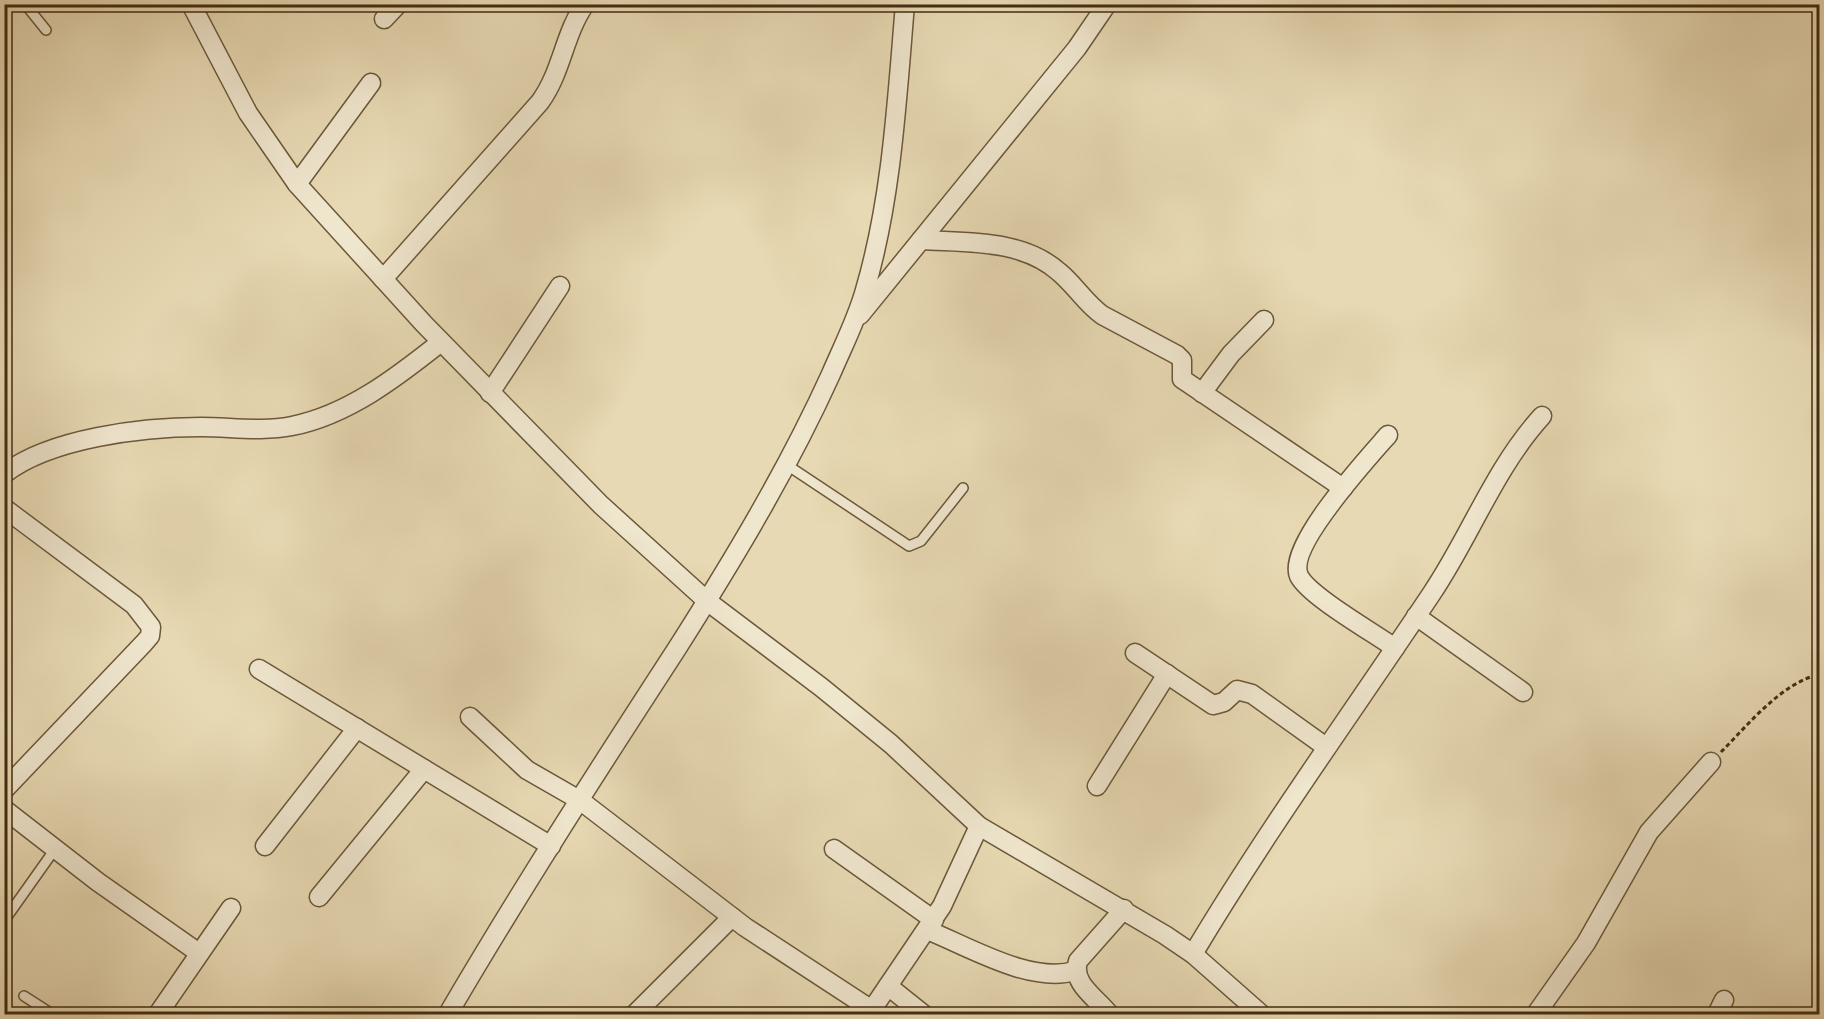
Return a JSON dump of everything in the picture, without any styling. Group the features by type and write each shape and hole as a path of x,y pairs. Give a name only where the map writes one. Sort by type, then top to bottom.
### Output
{"street":[{"path":"191,4 248,113 297,184 441,342 601,505 707,601 891,744 979,826 1054,872 1124,909 1193,954 1261,1014"},
{"path":"384,19 398,4"},
{"path":"383,279 540,102 555,80 576,19 585,4"},
{"path":"448,1014 765,507 854,321 865,291 884,202 894,137 905,4"},
{"path":"854,321 1077,48 1107,4"},
{"path":"297,184 371,83"},
{"path":"921,240 1012,248 1047,263 1059,271 1091,307 1102,315 1178,355 1182,360 1182,378 1343,488"},
{"path":"490,393 560,286"},
{"path":"1202,393 1231,354 1264,320"},
{"path":"4,474 21,461 41,453 116,434 153,428 269,429 320,418 350,405 380,387 441,342"},
{"path":"1193,954 1230,892 1448,568 1511,455 1542,416"},
{"path":"1388,435 1343,488 1302,550 1298,563 1298,575 1312,592 1395,648"},
{"path":"4,508 134,605 151,627 150,636 144,643 4,790"},
{"path":"1416,616 1523,692"},
{"path":"1135,653 1213,705 1224,702 1237,690 1252,694 1326,747"},
{"path":"260,669 551,846"},
{"path":"1097,786 1167,674"},
{"path":"470,717 527,770 581,801 732,917 870,1012 931,925 969,853 979,826"},
{"path":"266,846 357,728"},
{"path":"1536,1014 1586,943 1649,832 1711,762"},
{"path":"319,897 424,769"},
{"path":"5,809 55,849 199,953"},
{"path":"834,849 931,925 1030,972 1063,974 1075,970"},
{"path":"158,1014 231,908"},
{"path":"1109,1014 1080,982 1075,970 1078,961 1124,909"},
{"path":"635,1014 732,917"},
{"path":"888,986 923,1014"}],"lane":[{"path":"25,4 46,30"},
{"path":"787,465 909,546 921,541 963,488"},
{"path":"4,921 55,849"},
{"path":"24,996 52,1014"}],"path":[{"path":"1711,762 1782,695 1803,680 1820,674"}]}
